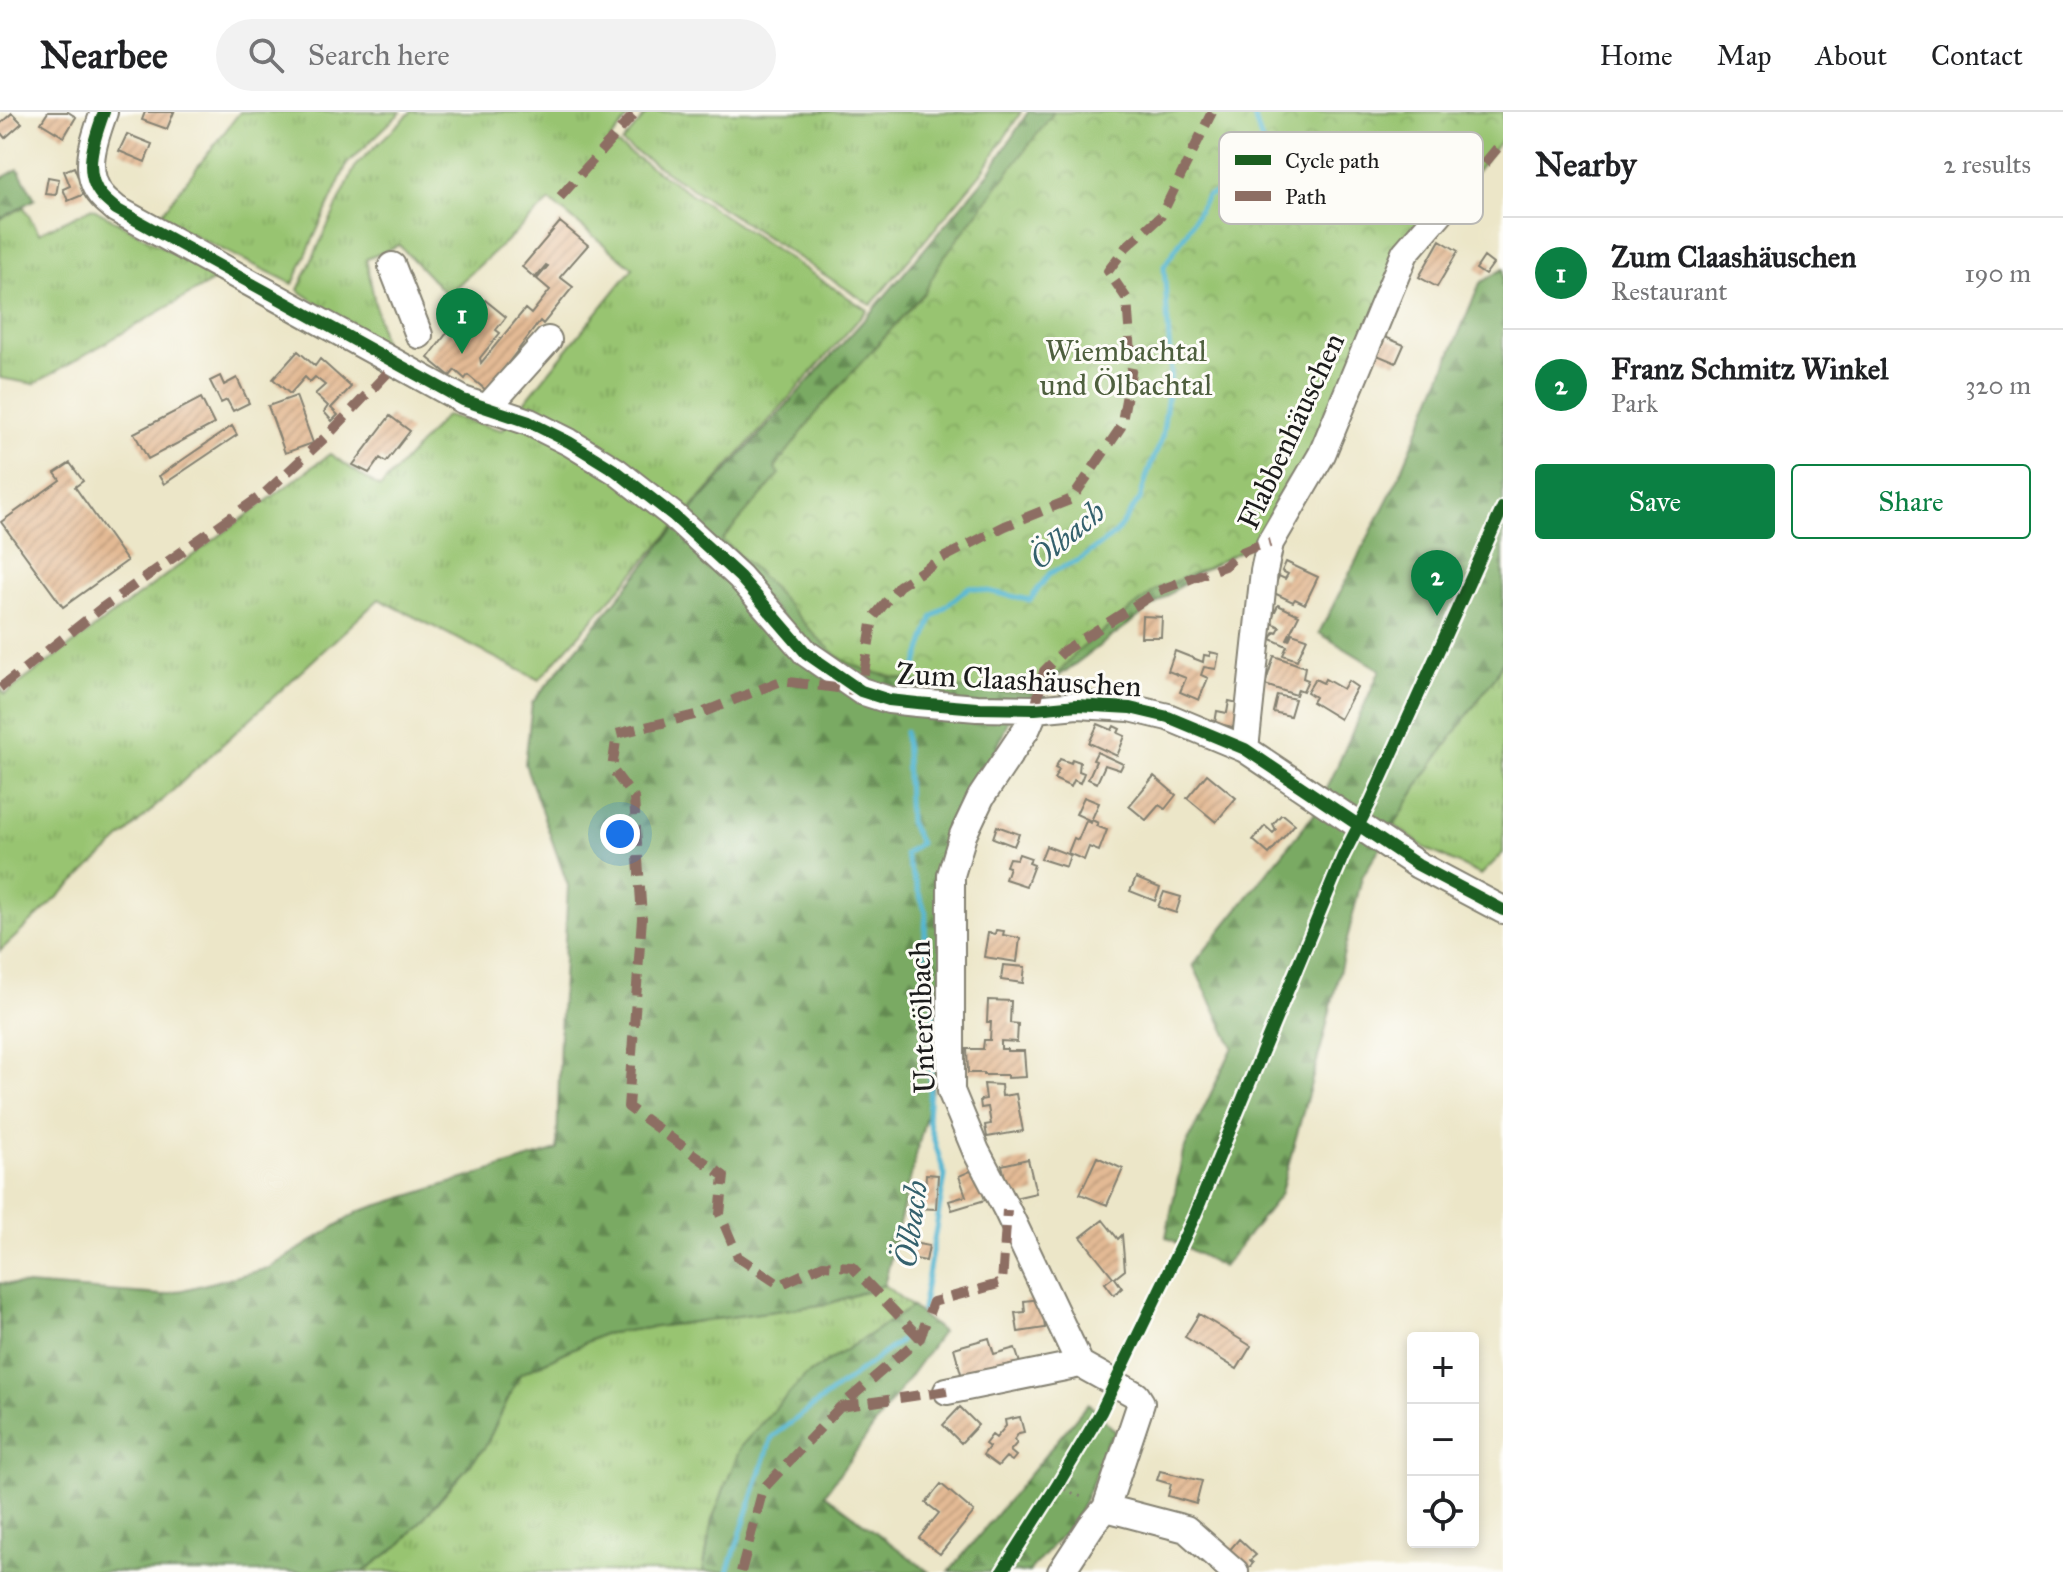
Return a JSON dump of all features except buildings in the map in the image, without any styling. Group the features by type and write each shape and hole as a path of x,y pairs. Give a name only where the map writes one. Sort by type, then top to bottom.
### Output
{"street":[{"name":"Zum Claashäuschen","path":"104,112 90,161 91,176 100,194 116,209 463,400 529,422 616,471 674,516 740,577 806,653 861,691 889,700 917,703 1035,709 1077,705 1130,708 1168,717 1245,749 1418,865 1503,910"},
{"name":"Flabbenhäuschen","path":"1245,749 1264,571 1270,543 1322,454 1405,253 1430,224"},
{"path":"392,266 419,335"},
{"path":"486,409 548,340"},
{"name":"Unterölbach","path":"1035,709 1027,728 981,797 963,835 951,875 951,1091 976,1151 1080,1364"},
{"path":"947,1391 1080,1364 1136,1395 1141,1403 1106,1508 1061,1572"},
{"path":"1106,1508 1186,1529 1235,1572"}],"path":[{"path":"1057,1486 1106,1508"}],"green space":[{"path":"240,112 401,112 347,164 293,284 158,218"},
{"path":"411,112 633,112 610,140 867,310 539,680 379,599 0,951 0,687 5,694 330,454 380,488 446,415 502,430 633,268 550,201 447,295 399,245 366,259 384,348 298,290 356,165"},
{"path":"648,112 1021,112 983,171 871,305 622,143"},
{"path":"1028,112 1503,112 1503,129 1483,150 1483,132 1219,132 1219,224 1414,224 1203,569 1012,711 946,877 945,1038 884,1285 828,1304 603,1334 520,1374 485,1447 401,1544 363,1572 0,1572 0,1283 163,1295 269,1268 360,1211 557,1150 568,886 525,764 532,703 676,527 737,588 799,660 891,691 854,676 809,645 686,516 872,311 989,173"},
{"name":"Wiembachtal und Ölbachtal","path":"1054,112 1503,112 1503,138 1483,163 1483,132 1219,132 1219,224 1430,224 1417,236 1327,448 1258,542 1158,588 1078,651 1042,692 997,692 937,685 855,666 821,641 765,580 722,540 780,474 775,468 821,407 925,292 941,261"},
{"path":"18,169 35,199 0,219 0,179"},
{"path":"24,207 39,233 92,208 218,278 34,384 0,378 0,219"},
{"path":"1503,269 1503,660 1496,675 1423,778 1362,877 1323,1040 1280,1195 1223,1267 1166,1237 1183,1152 1233,1047 1193,965 1318,809 1380,670 1319,633 1398,479 1480,283"},
{"path":"1503,660 1503,853 1481,875 1425,848 1394,825 1423,778 1496,675"},
{"path":"884,1285 912,1307 804,1377 712,1520 703,1572 363,1572 401,1544 485,1447 520,1374 603,1334 828,1304"},
{"path":"912,1307 942,1332 825,1494 929,1572 703,1572 712,1520 741,1446 804,1377"},
{"path":"1088,1403 1116,1432 1075,1520 1029,1572 949,1572"}],"waterway":[{"name":"Ölbach","path":"1259,112 1254,116 1259,132"},
{"name":"Ölbach","path":"915,670 932,618 969,587 1030,600 1050,573 1079,560 1115,534 1140,499 1162,438 1171,372 1164,266 1207,196 1219,192"},
{"name":"Ölbach","path":"905,732 909,822 920,843 905,854 926,913 923,970 935,998 928,1120 945,1176 922,1310"},
{"name":"Ölbach","path":"728,1572 772,1437 900,1341"}],"marked path":[{"path":"560,197 636,112"},
{"path":"920,1338 852,1267 823,1265 780,1285 738,1257 720,1214 724,1176 628,1107 642,918 634,798 612,769 617,734 699,714 781,681 861,691 873,618 899,586 941,559 1005,526 1072,499 1121,427 1132,367 1127,299 1108,271 1126,247 1161,216 1212,112"},
{"path":"1483,165 1503,141"},
{"path":"0,688 103,607 265,493 330,433 398,362"},
{"path":"1035,709 1044,671 1065,650 1158,591 1224,566 1242,552 1270,543"},
{"path":"741,1572 763,1489 840,1407 920,1338 933,1302 1002,1283 1007,1210"},
{"path":"840,1407 947,1391"}],"cycle path":[{"path":"104,112 92,155 92,177 102,196 116,209 463,400 529,422 616,471 674,516 740,577 806,653 861,691 889,700 917,703 1035,709 1077,705 1130,708 1168,717 1245,749 1418,865 1503,910"},
{"path":"1002,1572 1101,1412 1195,1215 1343,856 1370,803 1503,507"}],"place":[{"name":"Zum Claashäuschen","path":"462,354"},
{"name":"Franz Schmitz Winkel","path":"1437,616"}]}
